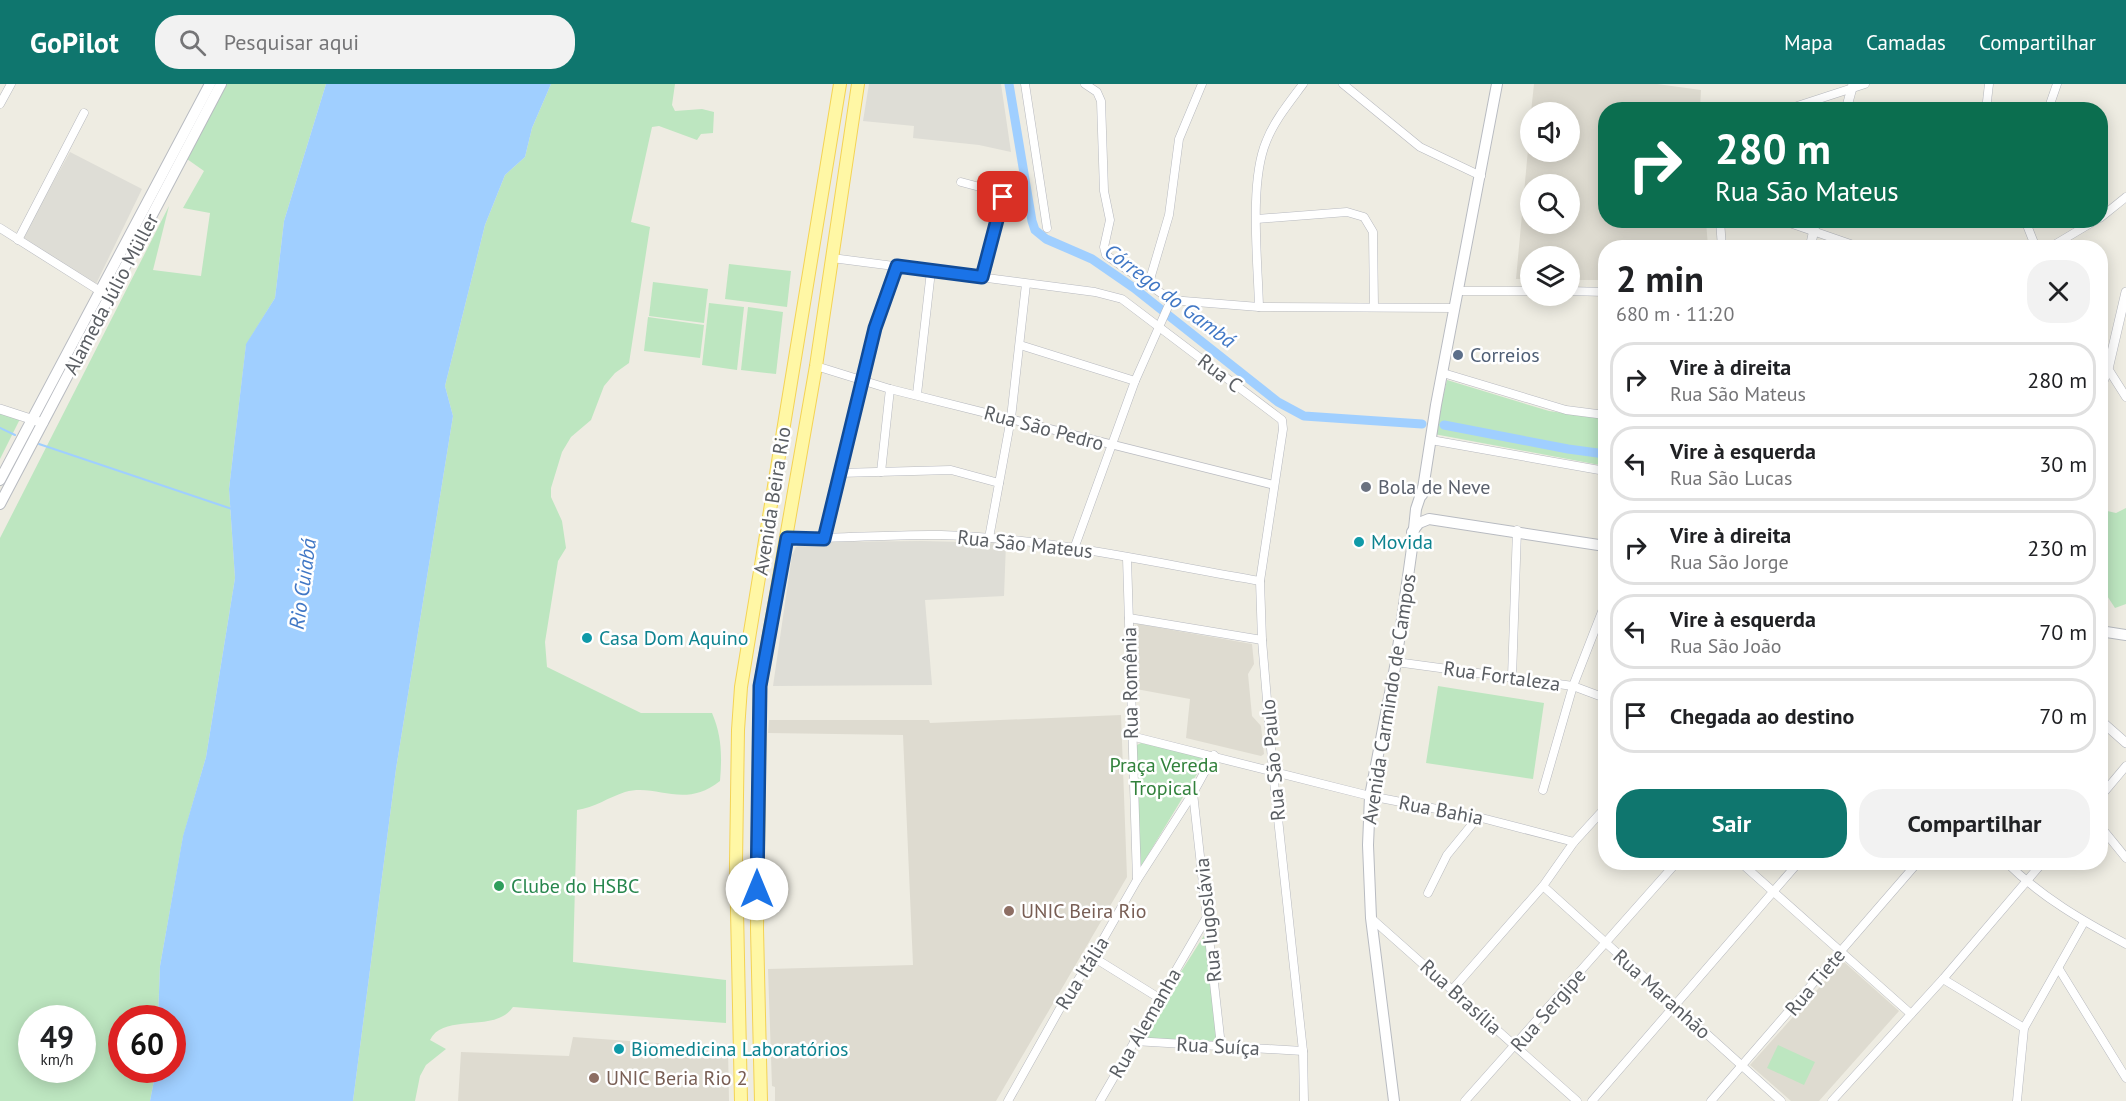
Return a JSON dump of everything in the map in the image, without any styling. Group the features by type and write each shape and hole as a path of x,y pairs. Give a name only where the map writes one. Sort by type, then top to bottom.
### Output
{"main road":[{"name":"Alameda Júlio Müller","path":"105,295 210,84"},
{"name":"Alameda Júlio Müller","path":"0,504 38,421 221,84"},
{"name":"Avenida Beira Rio","path":"741,1101 736,863 741,687 840,84"},
{"name":"Avenida Beira Rio","path":"761,1101 756,869 760,686 816,362 858,84"},
{"name":"Avenida Carmindo de Campos","path":"1394,1101 1371,918 1370,796 1396,662 1412,548 1411,534 1420,504 1497,84"},
{"path":"796,348 806,348 816,362"},
{"name":"Alameda Júlio Müller","path":"0,480 38,421"},
{"path":"776,480 777,525 780,533 787,538"},
{"path":"1420,504 1424,521"},
{"path":"1424,521 1517,530 1598,545"},
{"path":"1411,534 1424,521"},
{"name":"Avenida Carmindo de Campos","path":"1412,548 1424,521"},
{"path":"2108,632 2126,635"},
{"path":"737,839 745,848 757,846"},
{"path":"736,863 747,860 756,869"}],"street":[{"path":"0,105 11,84"},
{"path":"1025,84 1047,228"},
{"path":"1085,84 1097,92 1101,101 1104,191 1110,220 1104,247 1106,255 1170,302 1258,308 1455,308"},
{"path":"1148,286 1169,215 1179,139 1202,84"},
{"path":"1258,308 1257,219 1260,160 1273,126 1303,84"},
{"path":"1343,84 1420,147 1480,176"},
{"path":"1807,102 1852,86 1865,84"},
{"path":"1987,102 1989,84"},
{"path":"2051,102 2057,84"},
{"path":"1848,102 1852,86"},
{"path":"18,240 84,113"},
{"path":"961,182 1002,193 982,277"},
{"path":"2108,212 2126,197"},
{"path":"1257,219 1347,212 1364,216 1373,232 1374,307"},
{"path":"0,228 105,295"},
{"path":"1802,228 1838,240"},
{"path":"1812,240 1814,228"},
{"path":"2062,240 2083,228"},
{"name":"Rua C","path":"832,258 982,277 1122,299 1159,322 1282,420"},
{"path":"824,539 838,473 875,328 897,266"},
{"path":"917,394 931,271"},
{"path":"989,538 1011,418 1026,284"},
{"path":"1460,291 1520,291"},
{"path":"1580,291 1598,292"},
{"path":"2126,292 2108,369 2122,384 2126,397"},
{"path":"1075,546 1135,381 1159,322 1170,302"},
{"path":"1020,345 1135,381"},
{"name":"Rua São Pedro","path":"816,362 862,382 1011,418 1110,446 1274,485"},
{"path":"1443,373 1566,410 1598,414"},
{"path":"881,472 890,389"},
{"path":"0,409 38,421"},
{"name":"Rua São Paulo","path":"1282,420 1283,429 1260,581 1262,640 1273,772 1303,1051 1304,1101"},
{"path":"1431,440 1598,470"},
{"path":"838,473 918,469 951,470 999,483"},
{"path":"1512,677 1517,530"},
{"name":"Rua São Mateus","path":"787,538 940,535 989,538 1075,546 1127,558 1260,581"},
{"name":"Rua Romênia","path":"1127,558 1137,880"},
{"path":"1129,618 1262,640"},
{"path":"1543,790 1573,686 1598,622"},
{"name":"Rua Fortaleza","path":"1396,662 1573,686 1598,695"},
{"path":"2108,727 2126,743"},
{"path":"1131,736 1214,754 1273,772"},
{"name":"Rua Itália","path":"1008,1101 1063,1003 1093,957 1137,880 1193,793 1214,754"},
{"path":"2108,787 2126,766"},
{"name":"Rua Bahia","path":"1273,772 1370,796 1478,817 1574,842"},
{"name":"Rua Iugoslávia","path":"1193,793 1221,1046"},
{"path":"1452,990 1543,886 1574,842 1598,816"},
{"path":"1428,893 1448,855 1478,817"},
{"path":"2108,836 2126,858"},
{"name":"Rua Sergipe","path":"1465,1101 1516,1047 1670,870"},
{"path":"1749,870 1911,1014"},
{"path":"1592,1101 1791,870"},
{"name":"Rua Tiete","path":"1711,1101 1911,870"},
{"path":"2015,870 2026,882 2084,922 2126,944"},
{"path":"1832,1101 1943,979 2036,870"},
{"name":"Rua Maranhão","path":"1543,886 1781,1101"},
{"name":"Rua Alemanha","path":"1100,1101 1208,915"},
{"name":"Rua Brasília","path":"1371,918 1577,1101"},
{"path":"2017,1101 2024,1028 2084,922"},
{"path":"1093,957 1159,998"},
{"path":"2059,969 2126,1078"},
{"path":"1943,979 2024,1028"},
{"name":"Rua Suíça","path":"1134,1041 1303,1051"}],"shaded area":[{"path":"869,84 1001,84 1011,152 979,145 913,138 914,126 863,121"},
{"path":"1534,84 1657,84 1701,90 1700,102 1598,102 1598,228 1707,228 1707,240 1598,240 1598,280 1580,280 1580,246 1520,246 1520,279 1516,279 1520,234 1580,234 1580,174 1526,174 1527,162 1580,162 1580,102 1532,102"},
{"path":"70,152 142,189 95,286 21,240"},
{"path":"812,542 1006,543 1004,596 925,600 932,685 773,686 792,555 796,547"},
{"path":"1135,625 1252,644 1254,664 1248,674 1252,716 1261,726 1264,754 1261,756 1186,738 1190,699 1136,689"},
{"name":"UNIC Beira Rio","path":"1121,715 1127,877 996,1101 775,1101 775,1087 772,1086 768,969 913,965 903,735 768,733 769,720 929,720 930,723"},
{"path":"1843,961 1899,1011 1819,1101 1791,1101 1750,1065"},
{"name":"UNIC Beria Rio 2","path":"573,1037 728,1048 729,1101 458,1101 461,1052 569,1056"}],"green space":[{"path":"227,84 326,84 284,221 275,298 246,345 229,489 235,578 206,757 183,837 160,966 158,1005 108,1005 108,1083 153,1083 150,1101 0,1101 0,538 169,206 153,270 201,276 210,213 183,208 204,171 187,159"},
{"path":"551,84 675,84 672,105 675,111 702,109 714,112 713,133 701,134 697,140 659,126 652,127 631,222 650,227 629,363 615,373 604,386 591,420 571,437 562,452 551,488 551,497 562,521 566,548 558,561 545,642 547,667 641,713 712,713 718,730 720,747 720,781 694,794 682,795 637,790 625,792 577,810 573,962 726,980 726,1023 513,1007 505,1015 494,1020 458,1024 437,1032 430,1040 446,1049 426,1065 420,1076 415,1101 353,1101 396,769 453,416 445,386 485,225 505,175 525,157 532,128"},
{"path":"729,264 791,271 787,307 725,299"},
{"path":"653,282 708,289 704,323 649,316"},
{"path":"709,303 744,307 737,370 702,365"},
{"path":"748,307 783,312 776,374 741,370"},
{"path":"648,317 704,325 700,358 644,351"},
{"path":"1447,380 1549,411 1598,418 1598,465 1434,434"},
{"path":"0,413 20,419 0,459"},
{"path":"2126,508 2126,604 2115,608 2108,597 2108,511 2116,513"},
{"path":"1438,686 1544,703 1533,779 1426,763"},
{"name":"Praça Vereda Tropical","path":"1141,743 1203,756 1206,759 1140,868 1135,746"},
{"path":"1205,934 1217,1038 1214,1041 1146,1039 1144,1030"},
{"path":"1778,1045 1815,1062 1804,1085 1767,1068"}],"water":[{"name":"Rio Cuiabá","path":"326,84 551,84 532,128 525,157 505,175 485,225 445,386 453,416 396,769 353,1101 150,1101 153,1083 186,1083 186,1005 158,1005 160,966 183,836 206,757 235,578 229,489 246,344 275,298 284,221"}],"waterway":[{"name":"Córrego do Gambá","path":"1009,84 1035,230 1046,239 1092,259 1134,288 1278,402 1304,416 1422,424"},
{"name":"Córrego do Gambá","path":"1444,425 1598,453"},
{"path":"0,428 15,435"},
{"path":"39,444 232,509"}],"place":[{"name":"Correios","path":"1458,355"},
{"name":"Bola de Neve","path":"1366,487"},
{"name":"Movida","path":"1359,542"},
{"name":"Casa Dom Aquino","path":"587,638"},
{"name":"Clube do HSBC","path":"499,886"},
{"name":"UNIC Beira Rio","path":"1009,911"},
{"name":"Biomedicina Laboratórios","path":"619,1049"},
{"name":"UNIC Beria Rio 2","path":"594,1078"}],"route":[{"path":"757,889 760,686 787,538 824,539 838,473 875,328 897,266 982,277 1003,197"}]}
